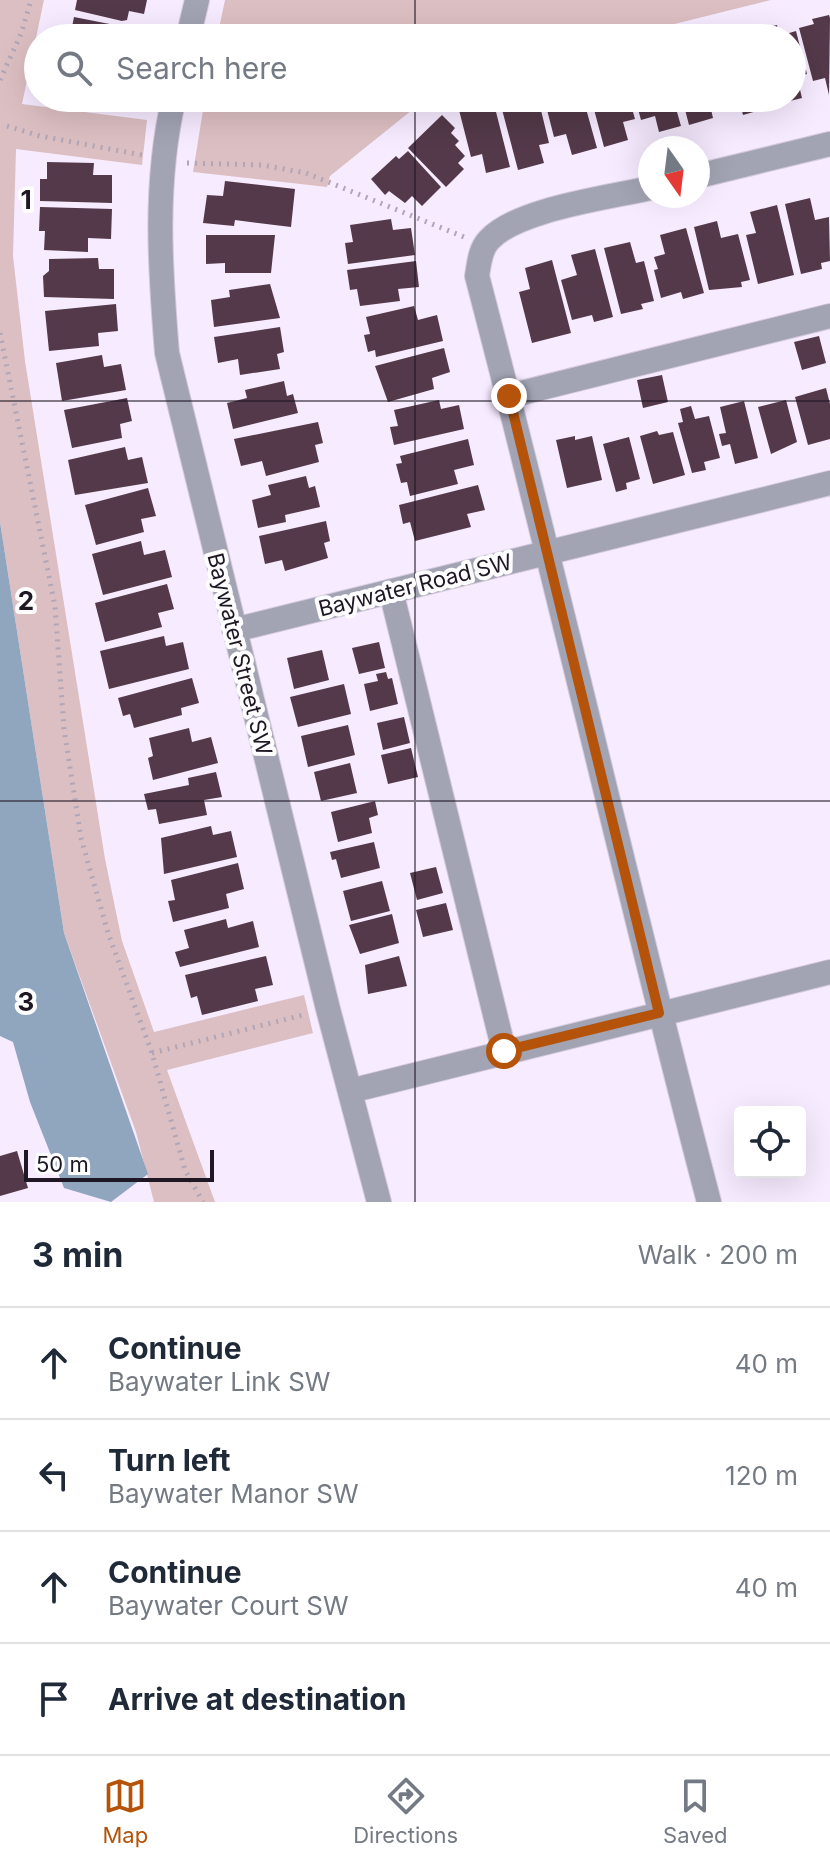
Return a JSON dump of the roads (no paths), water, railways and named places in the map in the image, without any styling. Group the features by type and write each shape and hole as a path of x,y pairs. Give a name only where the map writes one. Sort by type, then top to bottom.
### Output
{"street":[{"path":"191,24 197,0"},
{"name":"Baywater Street SW","path":"172,112 160,206 160,278 167,353 328,1009 379,1202"},
{"path":"710,173 830,144"},
{"path":"638,191 524,219 505,228 485,245 477,276 550,552 659,1013 709,1202"},
{"path":"509,396 830,316"},
{"name":"Baywater Road SW","path":"234,630 830,483"},
{"path":"391,591 504,1051"},
{"path":"350,1091 830,972"}],"water":[{"path":"0,522 64,933 148,1174 111,1202 64,1188 30,1102 13,1042 0,1036"}]}
